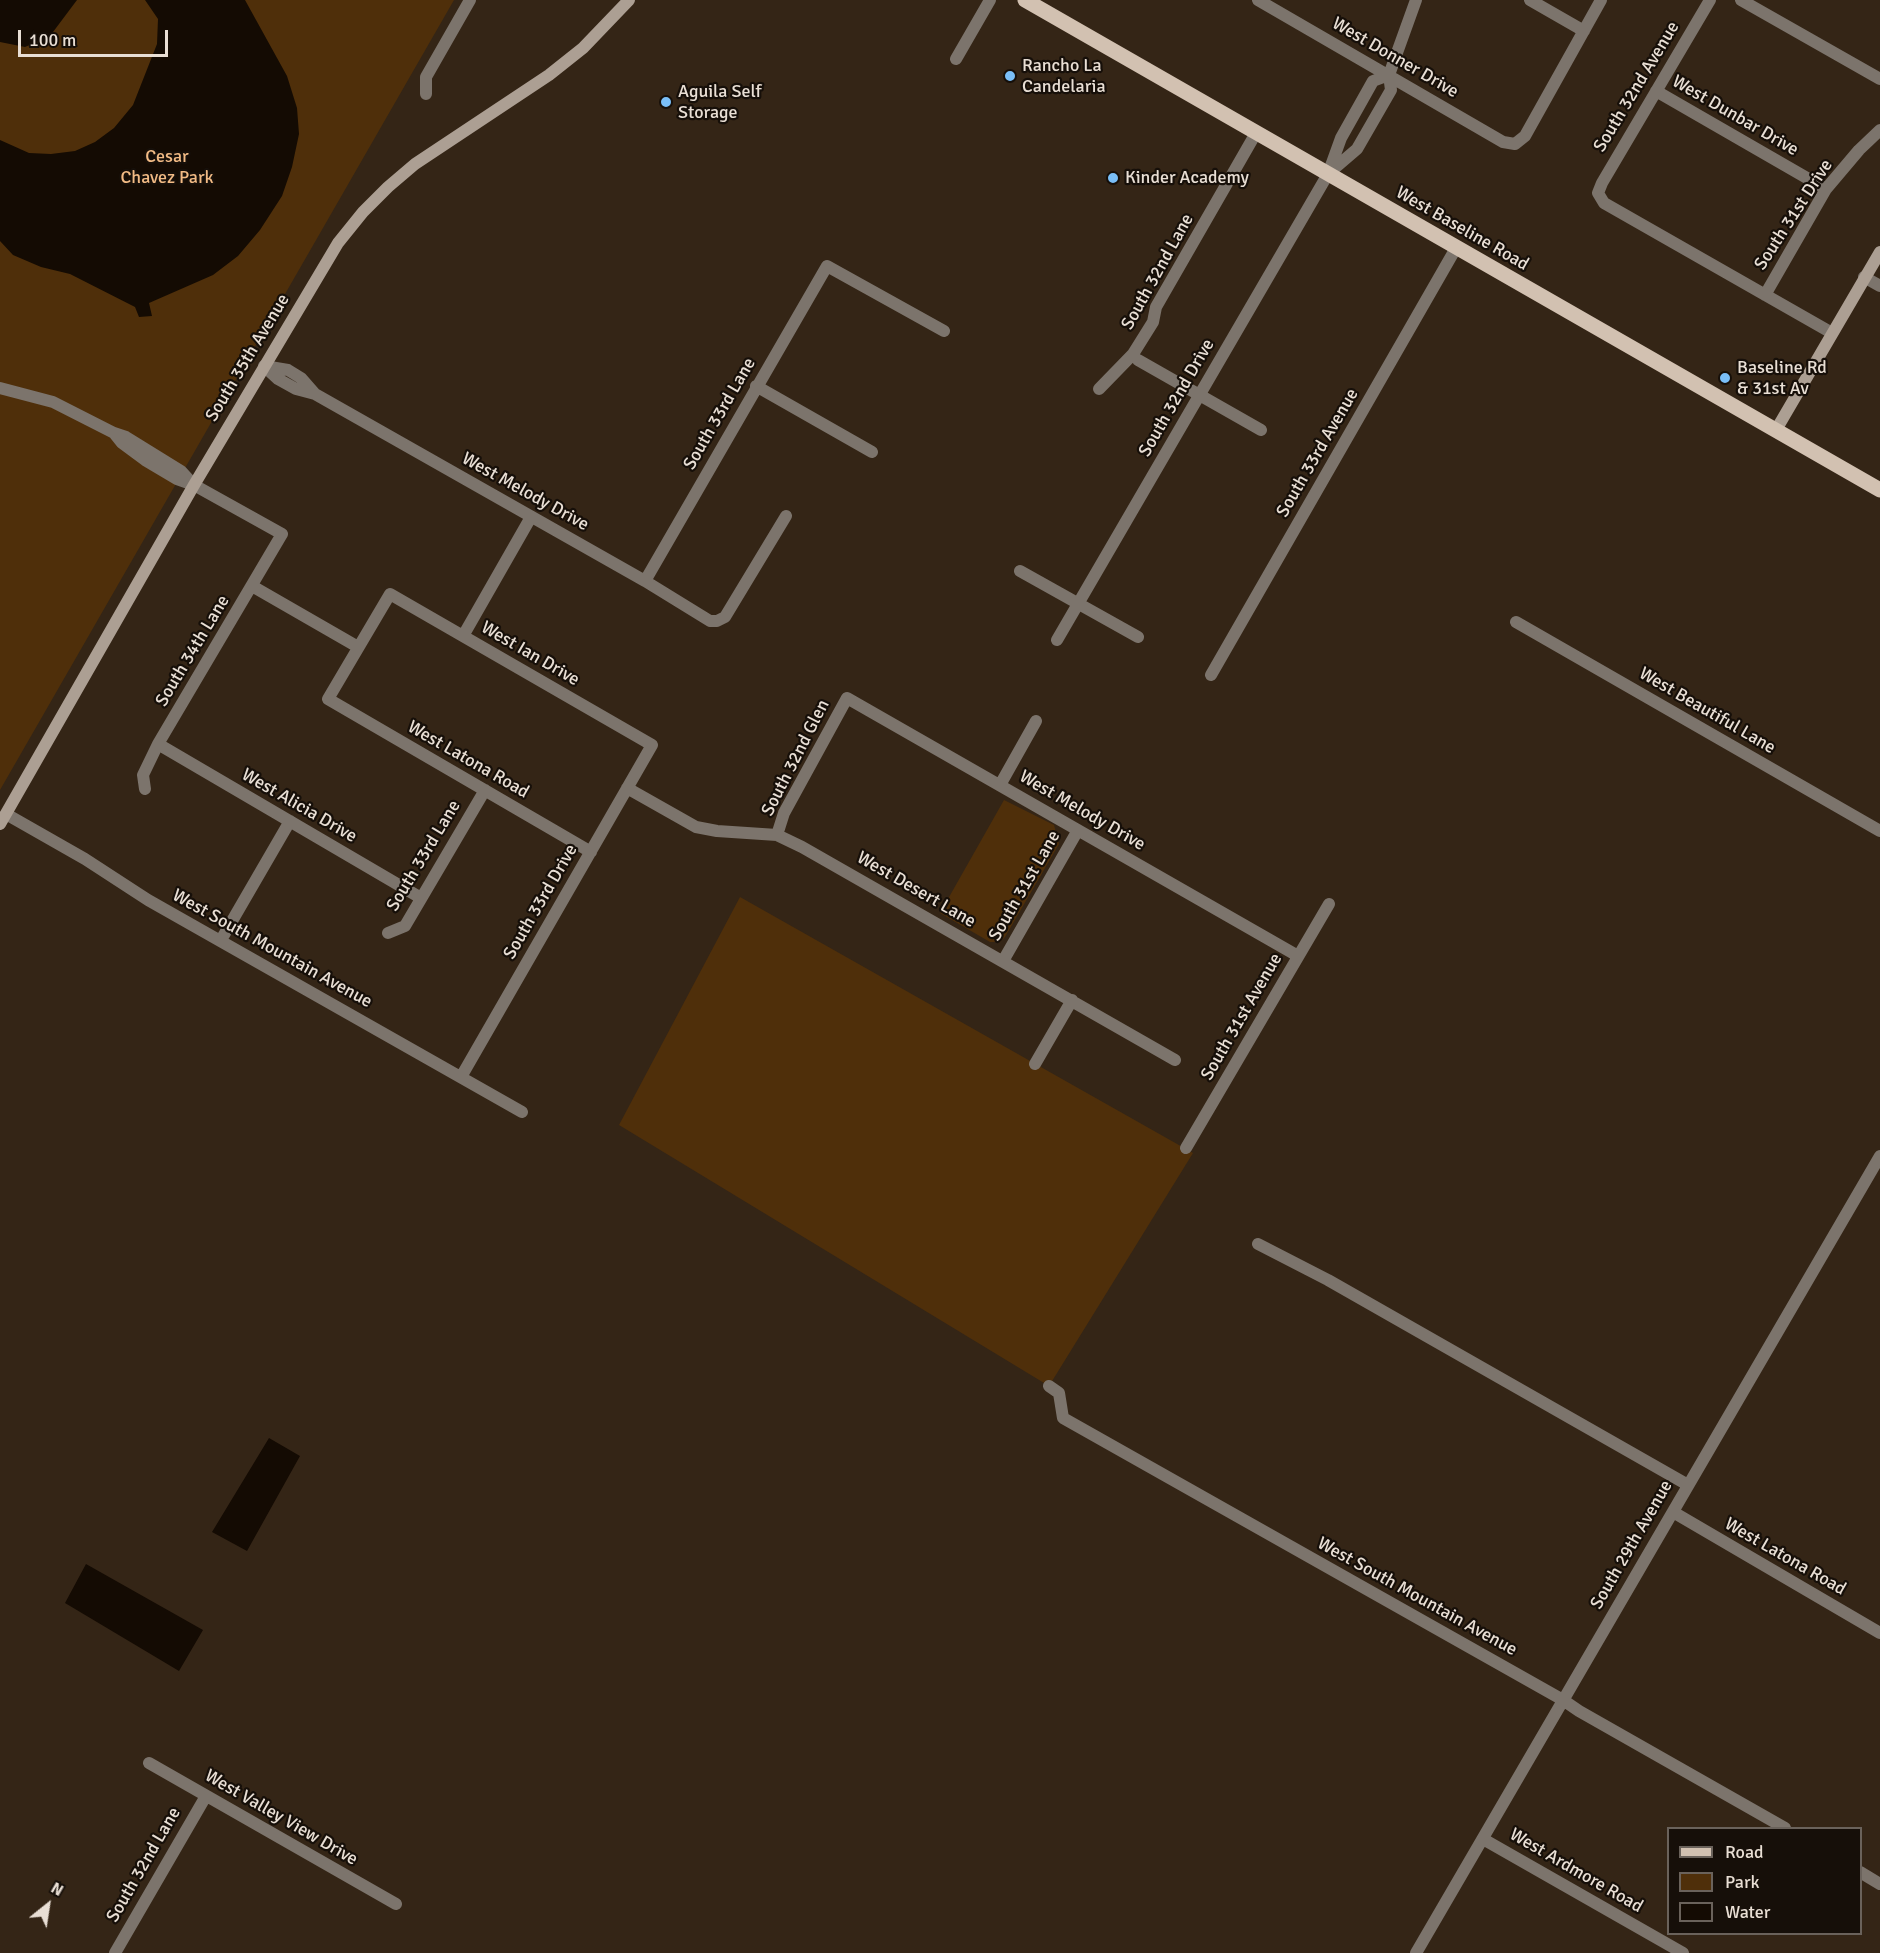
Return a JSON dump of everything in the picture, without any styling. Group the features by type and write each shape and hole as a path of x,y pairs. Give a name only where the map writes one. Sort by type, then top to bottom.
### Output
{"main road":[{"name":"South 35th Avenue","path":"3,819 194,485 338,243 363,212 415,164 549,75 583,48 629,0"},
{"name":"West Baseline Road","path":"1025,0 1880,490"},
{"path":"1776,430 1880,252"}],"street":[{"path":"426,93 426,77 470,0"},
{"path":"957,59 990,0"},
{"name":"West Donner Drive","path":"1258,0 1503,142 1515,144 1525,136 1584,31"},
{"path":"1328,174 1357,149 1391,90 1389,75 1416,0"},
{"path":"1530,0 1584,31 1601,0"},
{"name":"South 32nd Avenue","path":"1710,0 1598,193 1604,203 1765,295"},
{"path":"1741,0 1880,79"},
{"path":"1328,174 1341,138 1373,81 1389,75"},
{"name":"West Dunbar Drive","path":"1656,91 1827,189"},
{"path":"1359,107 1376,117"},
{"name":"South 31st Drive","path":"1765,295 1827,189 1859,150 1880,130"},
{"name":"South 32nd Lane","path":"1099,389 1133,354 1152,322 1156,307 1256,133"},
{"name":"South 32nd Drive","path":"1057,640 1328,174"},
{"name":"South 33rd Avenue","path":"1211,675 1456,248"},
{"name":"South 33rd Lane","path":"645,581 827,266 944,331"},
{"path":"1864,277 1880,286"},
{"path":"1765,295 1832,333"},
{"path":"1138,360 1261,430"},
{"name":"West Melody Drive","path":"264,366 288,370 301,378 315,394 645,581 710,621 717,621 725,617 786,516"},
{"path":"756,386 872,452"},
{"path":"0,388 53,402 114,433 122,443 145,460 177,479 194,485"},
{"name":"South 34th Lane","path":"145,789 143,775 158,744 282,534 194,485"},
{"path":"463,636 531,517"},
{"path":"1020,571 1138,637"},
{"path":"252,586 358,647"},
{"name":"West Ian Drive","path":"358,647 390,594 652,745"},
{"name":"West Beautiful Lane","path":"1516,622 1880,831"},
{"name":"West Latona Road","path":"358,647 328,699 591,852"},
{"name":"West Melody Drive","path":"847,698 1298,956"},
{"name":"South 32nd Glen","path":"777,835 784,813 847,698"},
{"path":"1000,785 1036,721"},
{"name":"West Alicia Drive","path":"158,744 421,898"},
{"name":"South 33rd Drive","path":"461,1077 652,745"},
{"name":"West Desert Lane","path":"627,788 696,827 717,831 777,835 802,847 1175,1060"},
{"name":"South 33rd Lane","path":"388,933 405,926 485,790"},
{"name":"West South Mountain Avenue","path":"3,819 85,859 148,900 522,1112"},
{"path":"221,940 290,821"},
{"name":"South 31st Lane","path":"1003,961 1078,830"},
{"name":"South 31st Avenue","path":"1186,1148 1329,904"},
{"path":"1035,1064 1072,1000"},
{"name":"South 29th Avenue","path":"1416,1953 1880,1156"},
{"path":"1258,1244 1328,1280 1688,1485"},
{"name":"West South Mountain Avenue","path":"1050,1386 1059,1392 1063,1418 1783,1827"},
{"name":"West Latona Road","path":"1672,1512 1880,1633"},
{"name":"West Valley View Drive","path":"148,1763 396,1905"},
{"name":"South 32nd Lane","path":"115,1953 206,1796"},
{"name":"West Ardmore Road","path":"1483,1839 1683,1953"},
{"path":"1862,1873 1880,1884"}],"green space":[{"name":"Cesar Chavez Park","path":"0,0 454,0 0,790"},
{"path":"1004,800 1054,825 1059,844 1005,937 1000,942 990,942 940,913"},
{"path":"740,897 1193,1153 1049,1386 619,1125"}],"water":[{"path":"0,0 77,0 50,36 25,47 0,42"},
{"path":"145,0 245,0 287,76 297,108 299,134 292,167 282,196 260,230 238,256 213,275 149,303 152,316 139,317 135,307 70,274 41,267 13,255 0,241 0,140 29,153 51,154 75,151 95,142 114,128 133,105 157,44 158,19"},
{"path":"269,1438 300,1456 247,1551 212,1532"},
{"path":"86,1564 203,1630 179,1671 65,1603"}],"place":[{"name":"Rancho La Candelaria","path":"1010,76"},
{"name":"Aguila Self Storage","path":"666,102"},
{"name":"Kinder Academy","path":"1113,178"},
{"name":"Baseline Rd & 31st Av","path":"1725,378"}]}
